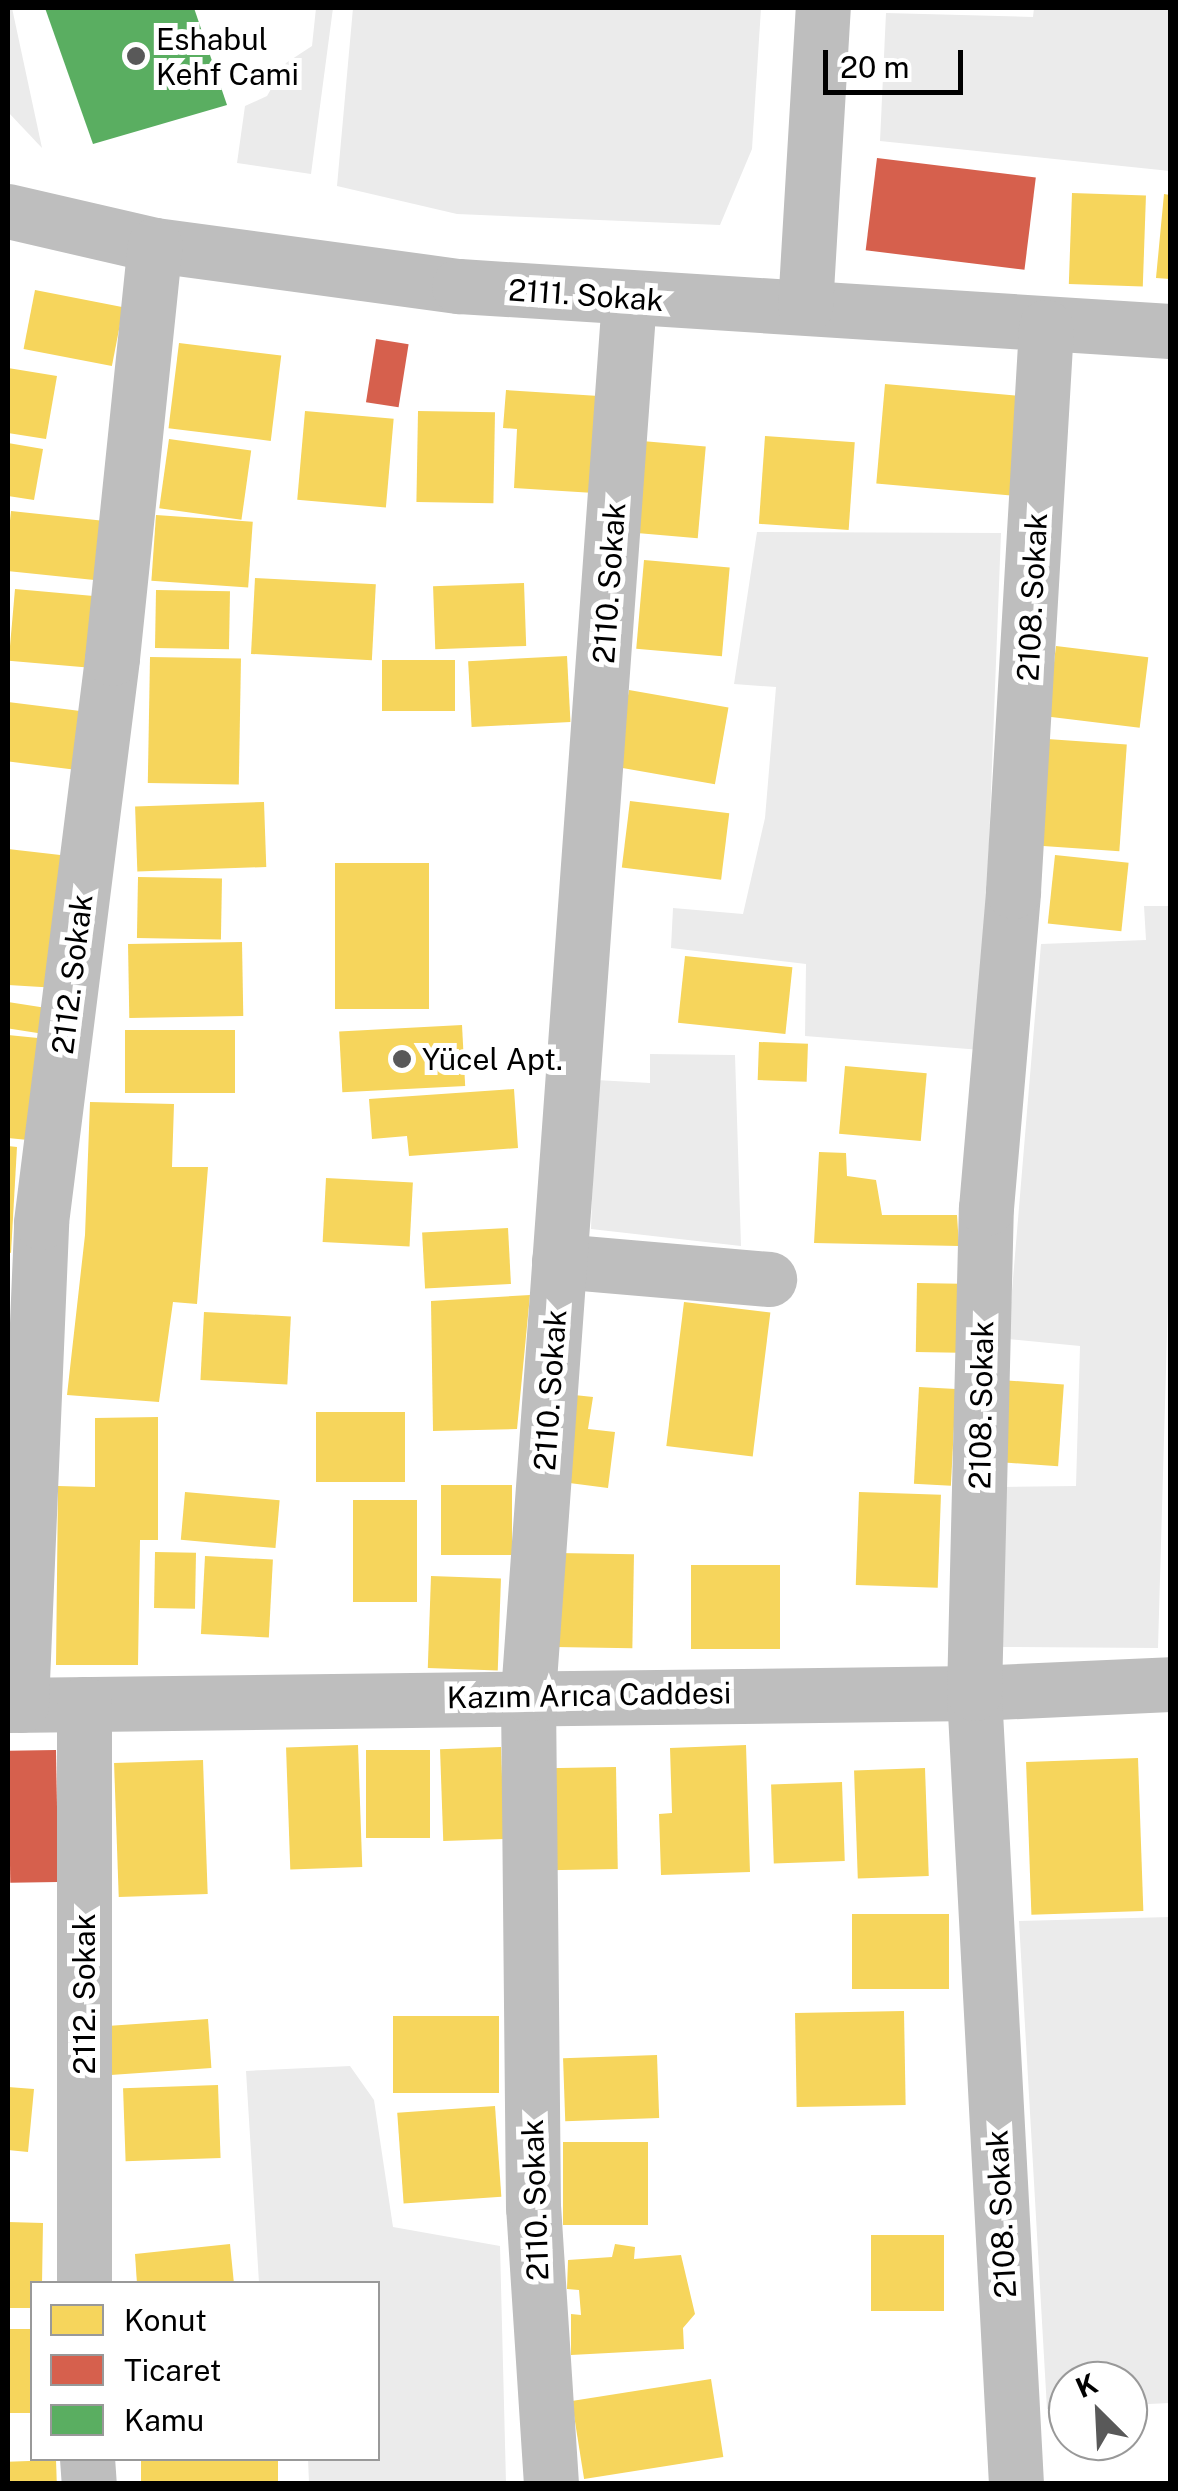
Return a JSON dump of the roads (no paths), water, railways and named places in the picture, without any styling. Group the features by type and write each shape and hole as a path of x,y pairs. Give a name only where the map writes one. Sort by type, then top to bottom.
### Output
{"street":[{"path":"806,307 822,8"},
{"name":"2111. Sokak","path":"8,210 154,245 459,286 806,307 1046,327 1170,331"},
{"name":"2112. Sokak","path":"14,1705 41,1222 112,658 154,245"},
{"name":"2110. Sokak","path":"552,2484 533,2208 528,1694 629,299"},
{"name":"2108. Sokak","path":"1016,2484 974,1693 986,1208 1021,776 1046,327"},
{"path":"559,1261 769,1279"},
{"name":"Kazım Arıca Caddesi","path":"14,1705 528,1694 974,1693 1170,1684"},
{"name":"2112. Sokak","path":"84,1704 84,2281"}],"place":[{"name":"Eshabul Kehf Cami","path":"136,56"},
{"name":"Yücel Apt.","path":"402,1059"}]}
